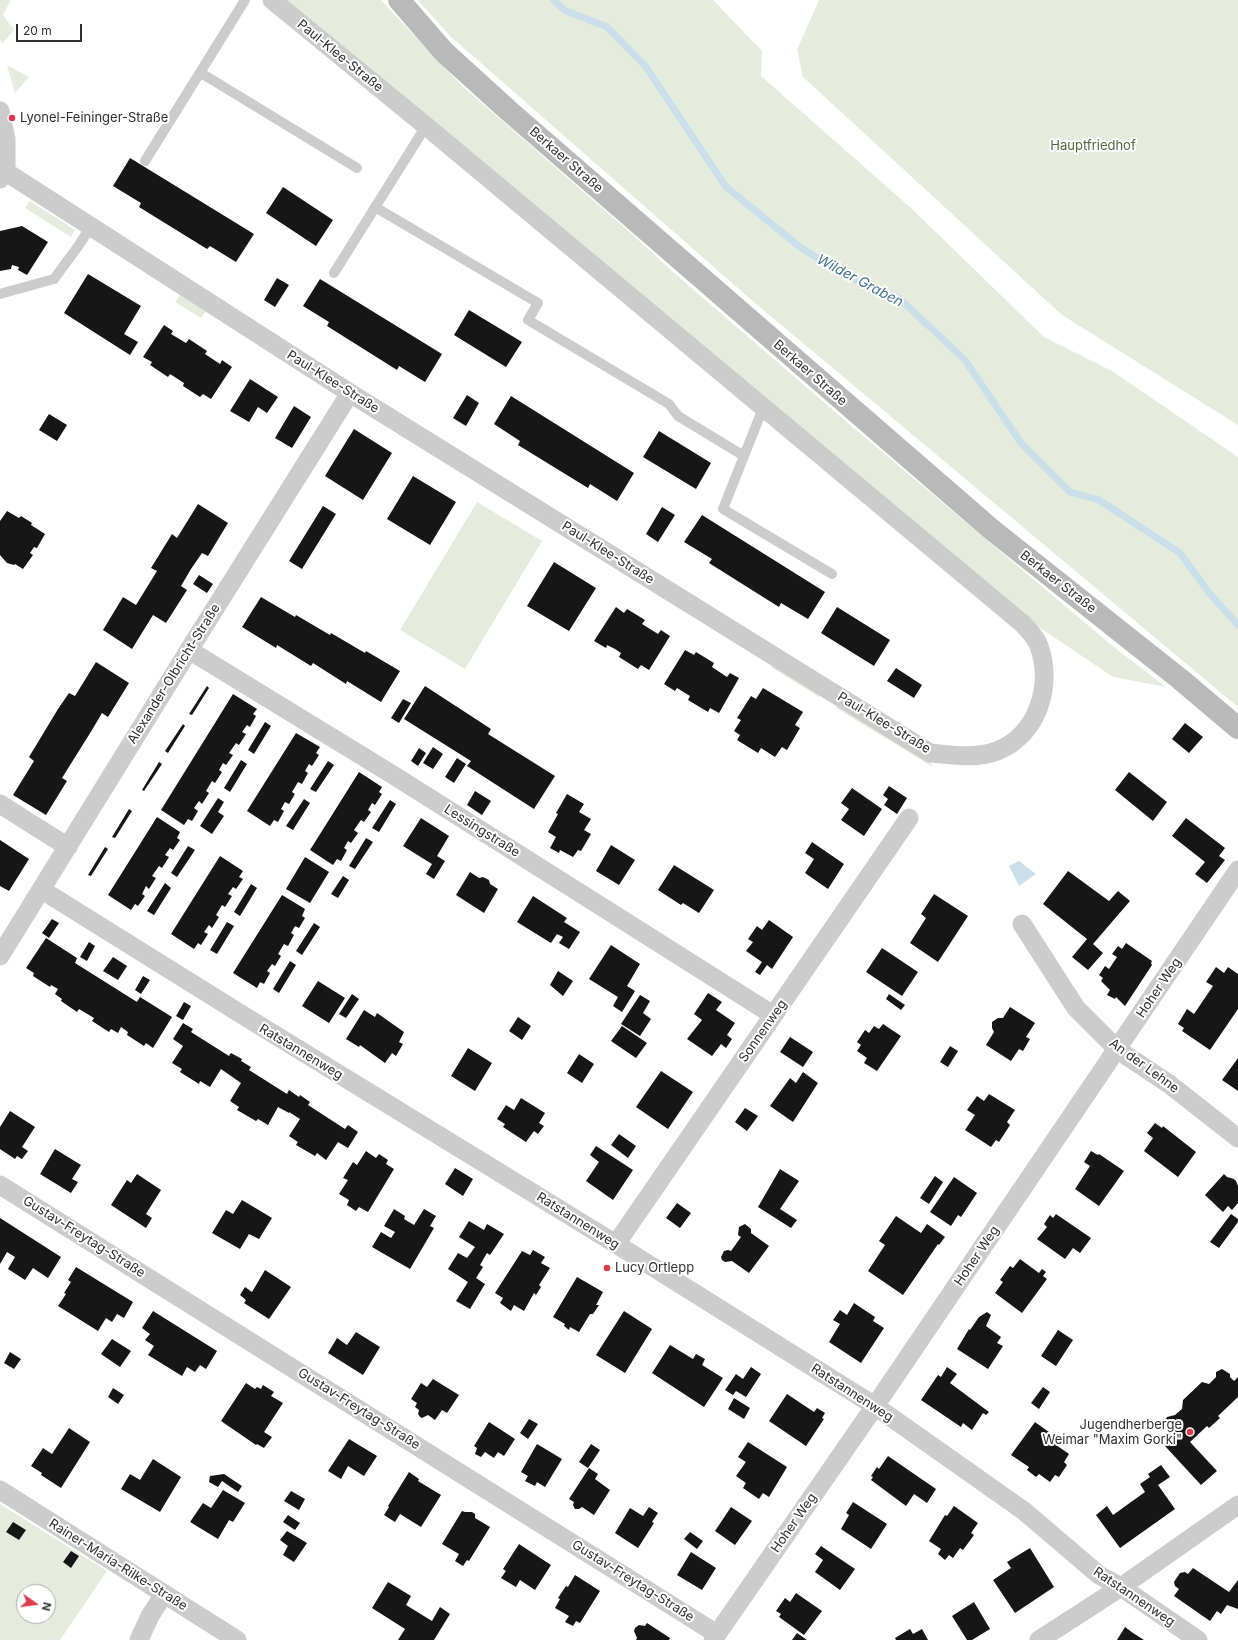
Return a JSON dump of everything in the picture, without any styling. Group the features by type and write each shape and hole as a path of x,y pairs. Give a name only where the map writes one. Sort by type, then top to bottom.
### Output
{"main road":[{"name":"Berkaer Straße","path":"399,0 444,52 509,111 954,498 990,529 1180,679 1238,728"}],"street":[{"name":"Paul-Klee-Straße","path":"3,176 91,226 350,394 930,753 956,756 981,755 998,751 1027,729 1038,711 1044,691 1045,670 1039,646 1033,635 1023,624 426,126 272,0"},
{"path":"0,110 6,139 3,176"},
{"name":"Alexander-Olbricht-Straße","path":"0,956 42,890 188,650 350,394"},
{"name":"Lessingstraße","path":"188,650 398,778 773,1015"},
{"path":"0,804 68,847"},
{"name":"Sonnenweg","path":"616,1244 909,818"},
{"name":"Hoher Weg","path":"715,1637 1118,1050 1238,870"},
{"name":"Ratstannenweg","path":"42,890 616,1244 875,1406 1024,1511 1099,1575 1121,1587 1198,1640"},
{"name":"An der Lehne","path":"1022,924 1076,1008 1118,1050 1169,1084 1238,1138"},
{"name":"Gustav-Freytag-Straße","path":"0,1185 715,1637"},
{"name":"Rainer-Maria-Rilke-Straße","path":"0,1490 237,1640"},
{"path":"1039,1640 1121,1587 1238,1505"},
{"path":"139,1640 150,1616 164,1594"}],"lane":[{"path":"145,161 245,0"},
{"path":"200,73 357,168"},
{"path":"334,274 426,126"},
{"path":"375,207 538,303 528,320 669,404 678,416 744,456"},
{"path":"0,294 54,278 79,245 91,226"},
{"path":"763,408 723,509 832,574"}],"green space":[{"path":"0,0 11,0 3,15 14,30 2,44 0,39"},
{"path":"283,0 381,0 461,85 633,235 674,273 849,424 1115,648 1166,687 1113,677 1027,619"},
{"path":"418,0 713,0 762,51 761,76 911,208 1044,337 1112,371 1238,457 1238,707 755,303 450,36"},
{"name":"Hauptfriedhof","path":"819,0 1238,0 1238,425 1062,315 803,77 797,50"},
{"path":"7,65 29,77 15,93"},
{"path":"30,201 75,230 71,237 25,208"},
{"path":"180,295 206,311 201,318 175,302"},
{"path":"477,502 542,541 465,669 400,630"},
{"path":"774,662 823,691 819,697 771,667"},
{"path":"840,702 924,754 933,767 836,708"},
{"path":"0,1504 107,1571 60,1640 0,1640"}],"water":[{"path":"1019,861 1036,874 1019,886 1009,866"}],"building":[{"path":"130,158 254,234 236,262 210,246 207,249 139,207 141,203 113,186"},
{"path":"283,187 333,220 316,246 266,213"},
{"path":"22,226 48,242 27,275 18,270 19,267 12,265 11,269 0,271 0,231"},
{"path":"88,274 141,306 124,334 138,342 130,355 64,313"},
{"path":"277,278 289,285 275,307 264,300"},
{"path":"320,279 442,354 425,382 399,366 397,370 327,326 329,322 303,306"},
{"path":"469,310 522,342 506,367 454,335"},
{"path":"164,325 173,331 171,334 186,343 189,339 207,351 205,354 220,364 222,360 232,367 211,399 203,394 200,397 183,386 184,383 170,374 168,377 150,365 152,362 143,357"},
{"path":"250,379 278,397 267,413 258,407 249,422 230,411"},
{"path":"467,395 479,403 466,426 453,418"},
{"path":"511,396 634,473 617,501 590,484 588,488 518,445 520,441 494,424"},
{"path":"294,406 311,417 292,448 275,438"},
{"path":"49,414 67,425 57,441 39,430"},
{"path":"354,429 392,453 363,500 325,476"},
{"path":"659,431 711,463 696,489 643,457"},
{"path":"413,476 456,502 430,545 387,519"},
{"path":"198,504 228,523 208,556 202,553 191,569 181,586 187,590 166,623 153,615 132,649 103,630 123,597 136,605 157,571 151,568 172,534 177,538"},
{"path":"323,506 336,514 302,569 289,561"},
{"path":"662,507 675,515 658,542 646,534"},
{"path":"7,511 19,518 21,516 45,534 37,548 34,547 30,553 33,555 23,569 15,564 7,563 0,555 0,521"},
{"path":"702,515 825,592 808,619 781,603 779,607 709,563 712,559 684,542"},
{"path":"554,562 596,588 569,631 527,606"},
{"path":"199,575 213,584 207,593 193,584"},
{"path":"261,597 330,635 331,633 365,653 366,651 400,671 381,702 347,681 346,684 313,663 311,666 277,645 276,648 242,627"},
{"path":"616,607 624,613 627,609 645,620 642,624 658,634 661,630 670,636 649,670 641,665 638,669 619,657 621,653 615,649 607,645 606,648 594,641"},
{"path":"837,607 890,640 874,666 821,633"},
{"path":"685,650 694,655 696,652 714,663 712,667 727,677 730,673 739,678 719,713 710,708 708,712 688,700 690,696 677,688 675,691 664,684"},
{"path":"96,662 129,683 108,717 102,713 62,778 67,781 46,815 13,795 34,761 29,757 58,709 69,693 75,696"},
{"path":"896,668 922,685 914,698 887,681"},
{"path":"207,686 209,688 192,715 189,714"},
{"path":"425,686 491,729 488,734 555,776 534,809 467,766 471,761 404,719"},
{"path":"763,688 803,712 795,725 800,728 787,750 782,747 775,757 761,748 758,753 737,740 740,735 734,731 741,720 737,718 751,696 756,699"},
{"path":"233,694 257,709 253,714 256,716 250,727 247,725 242,732 246,734 239,745 236,743 229,753 233,755 226,765 223,763 219,770 222,772 215,783 212,781 206,791 209,793 202,804 199,801 194,808 198,811 192,821 188,819 184,825 161,810"},
{"path":"403,699 411,703 399,723 391,718"},
{"path":"265,722 271,726 254,754 248,750"},
{"path":"1185,723 1203,737 1189,753 1172,739"},
{"path":"183,724 185,726 168,753 165,751"},
{"path":"296,733 320,747 316,753 319,755 312,766 309,764 305,771 308,773 302,784 298,782 292,792 295,794 289,804 285,802 281,809 284,811 278,822 274,820 270,826 247,811"},
{"path":"433,747 443,754 433,769 423,763"},
{"path":"419,748 426,753 418,766 411,761"},
{"path":"457,758 466,764 454,783 445,777"},
{"path":"241,760 247,764 230,792 224,788"},
{"path":"328,761 334,765 316,792 310,789"},
{"path":"159,762 162,764 144,791 142,790"},
{"path":"359,772 382,787 379,792 382,794 375,805 372,803 368,810 371,812 364,822 361,820 354,830 358,833 351,843 348,841 344,848 347,850 341,861 337,859 333,865 310,850"},
{"path":"1129,772 1167,802 1153,821 1115,790"},
{"path":"889,786 907,798 897,814 884,805 888,799 883,795"},
{"path":"852,788 882,809 864,836 841,820 849,809 841,803"},
{"path":"475,791 491,801 482,815 467,805"},
{"path":"567,794 584,804 579,812 591,819 584,830 591,834 581,851 578,850 573,857 560,850 559,853 550,848 556,837 548,832 558,814 556,813"},
{"path":"218,798 224,802 218,812 224,816 212,834 200,826"},
{"path":"304,799 310,803 293,830 286,826"},
{"path":"390,800 396,804 379,832 372,828"},
{"path":"129,809 132,811 115,838 112,837"},
{"path":"157,817 180,832 177,838 180,840 173,850 170,848 165,855 169,857 162,868 159,866 152,876 156,878 149,889 146,886 142,894 145,896 138,906 135,904 131,910 108,895"},
{"path":"421,818 449,836 437,856 445,861 434,879 426,874 432,864 403,846"},
{"path":"1186,818 1225,848 1219,856 1225,860 1207,883 1195,874 1205,862 1172,836"},
{"path":"366,838 373,842 355,869 349,866"},
{"path":"0,840 29,859 9,891 0,886"},
{"path":"812,842 844,864 828,889 805,873 814,859 805,853"},
{"path":"611,845 635,860 619,885 596,871"},
{"path":"188,846 195,850 177,877 171,873"},
{"path":"105,847 108,849 91,876 88,875"},
{"path":"220,856 243,871 239,877 243,879 236,889 233,887 228,894 232,896 225,907 222,905 216,915 219,917 212,928 209,925 204,932 208,934 201,945 198,943 194,949 171,934"},
{"path":"305,857 329,872 310,903 286,889"},
{"path":"674,865 714,890 699,913 683,903 681,905 658,890"},
{"path":"1068,871 1109,901 1118,891 1130,901 1093,944 1103,953 1088,970 1072,957 1087,939 1043,904"},
{"path":"470,872 479,878 483,877 489,880 490,884 498,889 484,913 456,895"},
{"path":"343,876 349,880 338,898 331,894"},
{"path":"165,883 171,888 154,915 147,911"},
{"path":"251,884 257,888 240,916 234,912"},
{"path":"934,894 968,916 938,962 910,943 926,918 921,914"},
{"path":"282,895 305,909 302,916 305,918 299,928 295,926 291,933 294,935 288,946 284,944 278,954 281,956 275,966 272,964 267,971 270,973 264,984 260,982 257,988 233,973"},
{"path":"533,896 567,918 564,922 580,932 569,949 559,943 563,937 557,934 551,943 517,922"},
{"path":"52,919 59,923 49,938 42,933"},
{"path":"769,920 793,937 772,969 767,965 760,975 755,972 762,962 746,951 753,942 748,939 757,926 762,930"},
{"path":"227,922 234,926 217,954 210,950"},
{"path":"314,923 320,927 302,955 296,951"},
{"path":"46,938 77,958 75,963 137,1002 140,997 172,1017 153,1048 146,1043 144,1046 127,1035 128,1032 121,1027 118,1033 111,1029 109,1032 92,1021 94,1018 79,1009 77,1012 61,1001 62,999 55,994 58,989 51,985 50,987 33,976 34,973 26,968"},
{"path":"89,942 95,946 87,961 80,957"},
{"path":"1126,943 1152,961 1152,965 1125,1006 1116,997 1115,999 1107,995 1110,990 1101,981 1103,978 1099,975 1105,966 1109,969 1117,957 1112,954 1118,946 1122,949"},
{"path":"611,945 640,964 627,986 635,991 622,1012 613,1006 618,997 589,979"},
{"path":"882,948 918,972 902,996 866,972"},
{"path":"113,957 127,966 118,980 103,971"},
{"path":"290,961 296,965 279,993 273,989"},
{"path":"1216,967 1224,973 1228,967 1238,974 1238,1009 1210,1050 1182,1031 1184,1028 1178,1024 1187,1009 1194,1014 1213,986 1206,982"},
{"path":"558,971 573,981 563,996 550,985"},
{"path":"143,976 150,980 141,994 135,990"},
{"path":"318,981 345,998 329,1023 302,1006"},
{"path":"708,993 722,1002 716,1010 735,1023 727,1035 732,1039 726,1048 721,1044 712,1056 687,1039 702,1020 694,1014"},
{"path":"352,994 359,999 346,1018 339,1014"},
{"path":"889,994 905,1005 901,1010 886,999"},
{"path":"640,995 650,1001 643,1013 651,1019 640,1036 621,1024"},
{"path":"184,1002 191,1006 183,1020 176,1016"},
{"path":"1010,1007 1035,1023 1026,1037 1030,1039 1023,1051 1019,1049 1011,1061 986,1045 994,1032 992,1022 998,1018 1003,1018"},
{"path":"364,1010 375,1017 377,1013 404,1032 399,1042 403,1044 396,1056 392,1053 385,1063 360,1045 359,1047 346,1039"},
{"path":"518,1017 531,1026 522,1040 509,1031"},
{"path":"183,1023 193,1029 191,1032 229,1056 231,1053 242,1059 241,1061 251,1067 249,1070 287,1094 289,1090 299,1097 300,1095 310,1102 308,1105 345,1129 348,1125 358,1132 348,1148 338,1142 326,1160 317,1153 315,1156 296,1145 298,1142 289,1136 300,1119 289,1112 278,1107 268,1125 258,1119 256,1121 237,1110 239,1107 230,1101 241,1083 221,1069 210,1087 200,1081 199,1084 180,1072 182,1069 172,1063 183,1046 173,1039"},
{"path":"883,1024 901,1036 877,1071 864,1063 867,1058 857,1051 861,1045 857,1042 865,1030 869,1033 874,1026 879,1029"},
{"path":"622,1026 647,1043 636,1058 611,1041"},
{"path":"790,1037 813,1052 803,1067 780,1052"},
{"path":"950,1046 958,1051 948,1067 940,1062"},
{"path":"468,1048 492,1063 475,1091 451,1076"},
{"path":"579,1054 594,1064 582,1083 567,1073"},
{"path":"1238,1058 1238,1091 1222,1080"},
{"path":"661,1071 693,1092 668,1129 636,1107"},
{"path":"803,1072 818,1083 793,1122 770,1106 790,1078 796,1083"},
{"path":"989,1094 1015,1110 1007,1122 1010,1125 999,1142 996,1140 991,1147 965,1130 975,1115 967,1110 977,1096 984,1101"},
{"path":"521,1098 545,1113 539,1123 544,1126 538,1134 534,1131 526,1142 503,1127 505,1124 497,1119 506,1105 514,1110"},
{"path":"745,1108 758,1116 747,1131 735,1122"},
{"path":"10,1111 35,1127 22,1147 28,1151 22,1159 17,1156 15,1159 0,1149 0,1127"},
{"path":"1155,1123 1162,1128 1163,1126 1196,1152 1178,1177 1144,1151 1153,1138 1147,1133"},
{"path":"619,1134 636,1146 628,1158 611,1145"},
{"path":"596,1146 633,1170 613,1200 586,1181 599,1162 590,1155"},
{"path":"55,1149 81,1165 72,1179 78,1182 71,1193 40,1174"},
{"path":"366,1151 376,1158 379,1154 388,1160 386,1164 394,1169 368,1212 359,1207 356,1211 347,1205 349,1200 339,1194 348,1180 343,1178 353,1162 357,1165"},
{"path":"1091,1151 1098,1155 1099,1154 1124,1171 1099,1206 1075,1189 1090,1166 1084,1162"},
{"path":"455,1168 473,1179 463,1196 445,1184"},
{"path":"780,1169 799,1181 780,1209 797,1220 791,1228 758,1207"},
{"path":"137,1174 161,1190 146,1214 152,1218 146,1228 111,1205 127,1180 131,1183"},
{"path":"1224,1174 1236,1181 1238,1186 1238,1203 1232,1210 1228,1206 1223,1212 1205,1195"},
{"path":"935,1176 943,1182 929,1204 920,1198"},
{"path":"954,1177 977,1193 961,1217 958,1215 951,1226 930,1212"},
{"path":"242,1200 272,1218 259,1239 249,1234 240,1249 212,1233 226,1210 233,1214"},
{"path":"677,1203 691,1213 680,1228 666,1218"},
{"path":"394,1209 405,1216 404,1219 414,1225 424,1209 436,1216 430,1226 434,1228 410,1269 372,1247 381,1232 391,1238 395,1232 384,1226"},
{"path":"1056,1214 1091,1238 1080,1253 1073,1248 1065,1259 1037,1239 1047,1227 1044,1224 1050,1215 1053,1218"},
{"path":"1231,1214 1238,1219 1238,1222 1219,1248 1210,1242"},
{"path":"896,1216 921,1233 927,1224 945,1237 939,1245 938,1244 903,1295 868,1271 885,1245 879,1241"},
{"path":"0,1218 61,1257 48,1278 33,1268 25,1280 8,1269 15,1257 7,1252 0,1264"},
{"path":"469,1221 484,1230 487,1224 504,1234 490,1255 487,1253 480,1265 483,1267 476,1278 485,1284 470,1309 456,1301 468,1282 448,1269 458,1253 467,1258 475,1247 459,1237"},
{"path":"745,1224 751,1229 751,1233 769,1246 749,1273 732,1261 725,1262 721,1257 724,1251 731,1251 741,1237 738,1235 739,1227"},
{"path":"533,1250 545,1257 541,1263 550,1268 539,1285 541,1287 536,1295 534,1293 524,1311 514,1305 511,1311 500,1303 503,1298 495,1293 522,1251 530,1255"},
{"path":"1020,1259 1039,1273 1042,1269 1046,1272 1043,1276 1047,1279 1022,1313 995,1293 1003,1282 1000,1280 1010,1266 1013,1268"},
{"path":"76,1267 133,1302 124,1318 117,1314 112,1322 106,1318 98,1331 58,1306 66,1294 64,1293 71,1282 68,1280"},
{"path":"265,1270 291,1287 269,1319 244,1303 246,1300 240,1295 245,1287 252,1292"},
{"path":"577,1277 603,1292 596,1305 599,1305 593,1314 590,1314 579,1332 570,1327 569,1330 564,1326 565,1324 553,1317"},
{"path":"854,1303 875,1317 873,1321 884,1328 861,1363 829,1342 840,1324 833,1320 840,1310 847,1315"},
{"path":"153,1311 217,1351 206,1369 200,1365 195,1372 187,1367 182,1376 148,1355 154,1346 145,1340 150,1334 142,1328"},
{"path":"624,1311 652,1329 625,1373 596,1355"},
{"path":"987,1312 991,1315 986,1326 1001,1337 997,1343 1003,1346 988,1369 957,1349 969,1329 970,1330 979,1317"},
{"path":"1058,1330 1073,1340 1056,1366 1041,1356"},
{"path":"356,1332 380,1347 363,1375 328,1353 337,1338 347,1345"},
{"path":"112,1339 131,1351 120,1367 101,1354"},
{"path":"670,1345 693,1359 696,1354 705,1359 702,1365 723,1378 704,1407 652,1373"},
{"path":"10,1352 21,1359 14,1369 4,1363"},
{"path":"751,1367 761,1374 746,1397 736,1391 733,1395 725,1390 736,1374 743,1379"},
{"path":"947,1367 957,1374 950,1383 989,1412 986,1415 983,1413 972,1430 963,1423 961,1427 921,1400 938,1375 941,1377"},
{"name":"Jugendherberge Weimar \"Maxim Gorki\"","path":"1222,1369 1230,1374 1230,1377 1234,1381 1238,1377 1238,1397 1218,1416 1220,1418 1209,1428 1207,1426 1190,1442 1217,1471 1201,1485 1165,1446 1176,1436 1173,1433 1166,1431 1163,1423 1167,1417 1175,1415 1182,1409 1183,1400 1202,1382 1209,1384 1216,1377 1216,1372"},
{"path":"433,1379 459,1395 447,1413 442,1410 435,1420 428,1415 422,1418 420,1417 418,1414 419,1410 415,1407 417,1403 411,1399 421,1383 427,1387"},
{"path":"246,1383 255,1389 257,1387 261,1389 263,1385 274,1392 271,1396 283,1403 264,1432 272,1437 264,1448 257,1444 256,1445 221,1421"},
{"path":"1043,1387 1050,1392 1039,1409 1031,1403"},
{"path":"113,1388 124,1395 118,1404 108,1397"},
{"path":"787,1394 814,1412 817,1408 825,1413 822,1418 824,1419 806,1446 769,1421"},
{"path":"734,1398 750,1408 744,1419 728,1409"},
{"path":"529,1419 538,1424 528,1439 520,1433"},
{"path":"489,1422 515,1439 504,1456 498,1452 494,1458 485,1452 481,1457 475,1454 477,1448 474,1446"},
{"path":"1035,1422 1053,1435 1049,1440 1069,1454 1064,1462 1067,1465 1059,1477 1055,1475 1050,1482 1039,1474 1036,1477 1027,1470 1029,1467 1011,1455"},
{"path":"69,1428 90,1442 61,1488 41,1475 42,1473 31,1466 43,1448 52,1454"},
{"path":"349,1439 377,1456 364,1476 348,1466 341,1479 328,1471"},
{"path":"748,1442 787,1467 769,1497 763,1493 759,1499 743,1488 746,1483 736,1476 746,1462 738,1457"},
{"path":"537,1444 562,1459 545,1487 537,1482 535,1486 525,1481 528,1476 521,1472"},
{"path":"591,1444 600,1450 588,1468 579,1462"},
{"path":"888,1456 936,1489 927,1503 914,1494 906,1506 871,1480 873,1477 871,1476 877,1467 879,1469"},
{"path":"153,1459 181,1477 160,1512 121,1489 130,1474 140,1480"},
{"path":"1161,1465 1170,1477 1158,1485 1175,1509 1120,1548 1096,1515 1107,1506 1113,1515 1145,1492 1140,1484 1150,1477 1148,1474"},
{"path":"589,1468 598,1474 595,1479 610,1490 594,1515 582,1507 575,1509 573,1505 574,1502 569,1499"},
{"path":"409,1472 419,1479 418,1481 441,1495 421,1527 400,1514 395,1522 384,1515"},
{"path":"224,1474 242,1486 238,1492 222,1481 218,1487 209,1482 210,1476"},
{"path":"223,1490 245,1503 233,1522 229,1520 218,1539 190,1522 203,1503 211,1508"},
{"path":"291,1491 305,1499 299,1510 284,1501"},
{"path":"853,1502 887,1524 871,1549 841,1529 849,1515 846,1513"},
{"path":"954,1506 978,1523 971,1533 974,1535 963,1550 960,1548 953,1558 949,1555 945,1560 938,1554 941,1549 929,1541 945,1515 947,1516"},
{"path":"649,1507 658,1513 652,1522 654,1523 638,1548 615,1533 630,1508 643,1516"},
{"path":"731,1507 752,1521 735,1545 715,1531"},
{"path":"462,1511 472,1512 475,1514 475,1518 490,1527 469,1561 467,1560 463,1566 455,1561 459,1554 442,1544"},
{"path":"288,1515 300,1523 295,1530 283,1522"},
{"path":"13,1522 26,1530 19,1540 6,1532"},
{"path":"287,1531 307,1543 294,1562 283,1555 288,1546 280,1540"},
{"path":"690,1532 703,1541 697,1549 684,1539"},
{"path":"519,1544 551,1565 535,1590 520,1580 516,1587 501,1578 506,1571 503,1569"},
{"path":"821,1546 855,1569 840,1590 815,1572 823,1560 815,1554"},
{"path":"1030,1548 1054,1587 1015,1613 993,1580 1011,1568 1007,1562"},
{"path":"71,1551 79,1556 71,1568 63,1562"},
{"path":"691,1552 716,1568 702,1590 677,1575"},
{"path":"1193,1568 1229,1592 1238,1580 1238,1609 1227,1605 1221,1614 1217,1611 1210,1621 1174,1596 1179,1589 1175,1586 1174,1582 1180,1573 1185,1572 1188,1574"},
{"path":"575,1575 600,1591 580,1623 576,1621 573,1626 565,1622 569,1616 555,1608 560,1599 558,1598 566,1586 568,1587"},
{"path":"388,1582 411,1596 406,1605 432,1621 440,1607 450,1614 434,1640 398,1640 405,1629 372,1608"},
{"path":"796,1593 822,1611 804,1635 779,1617 781,1614 776,1611 785,1598 790,1602"},
{"path":"974,1602 990,1629 972,1640 967,1640 952,1616"},
{"path":"647,1623 670,1638 669,1640 636,1640 637,1638 634,1631 635,1628 639,1625 645,1626"},
{"path":"1125,1627 1133,1633 1144,1640 1117,1640"},
{"path":"910,1629 913,1634 922,1629 928,1640 896,1640 895,1638"},
{"path":"797,1633 807,1640 792,1640"}],"waterway":[{"name":"Wilder Graben","path":"554,0 564,10 607,27 646,67 726,187 800,247 844,275 900,299 965,360 1021,443 1070,492 1099,500 1180,553 1210,594 1238,625"}],"place":[{"name":"Lyonel-Feininger-Straße","path":"12,118"},
{"name":"Lucy Ortlepp","path":"607,1268"},
{"name":"Jugendherberge Weimar \"Maxim Gorki\"","path":"1190,1432"}]}
